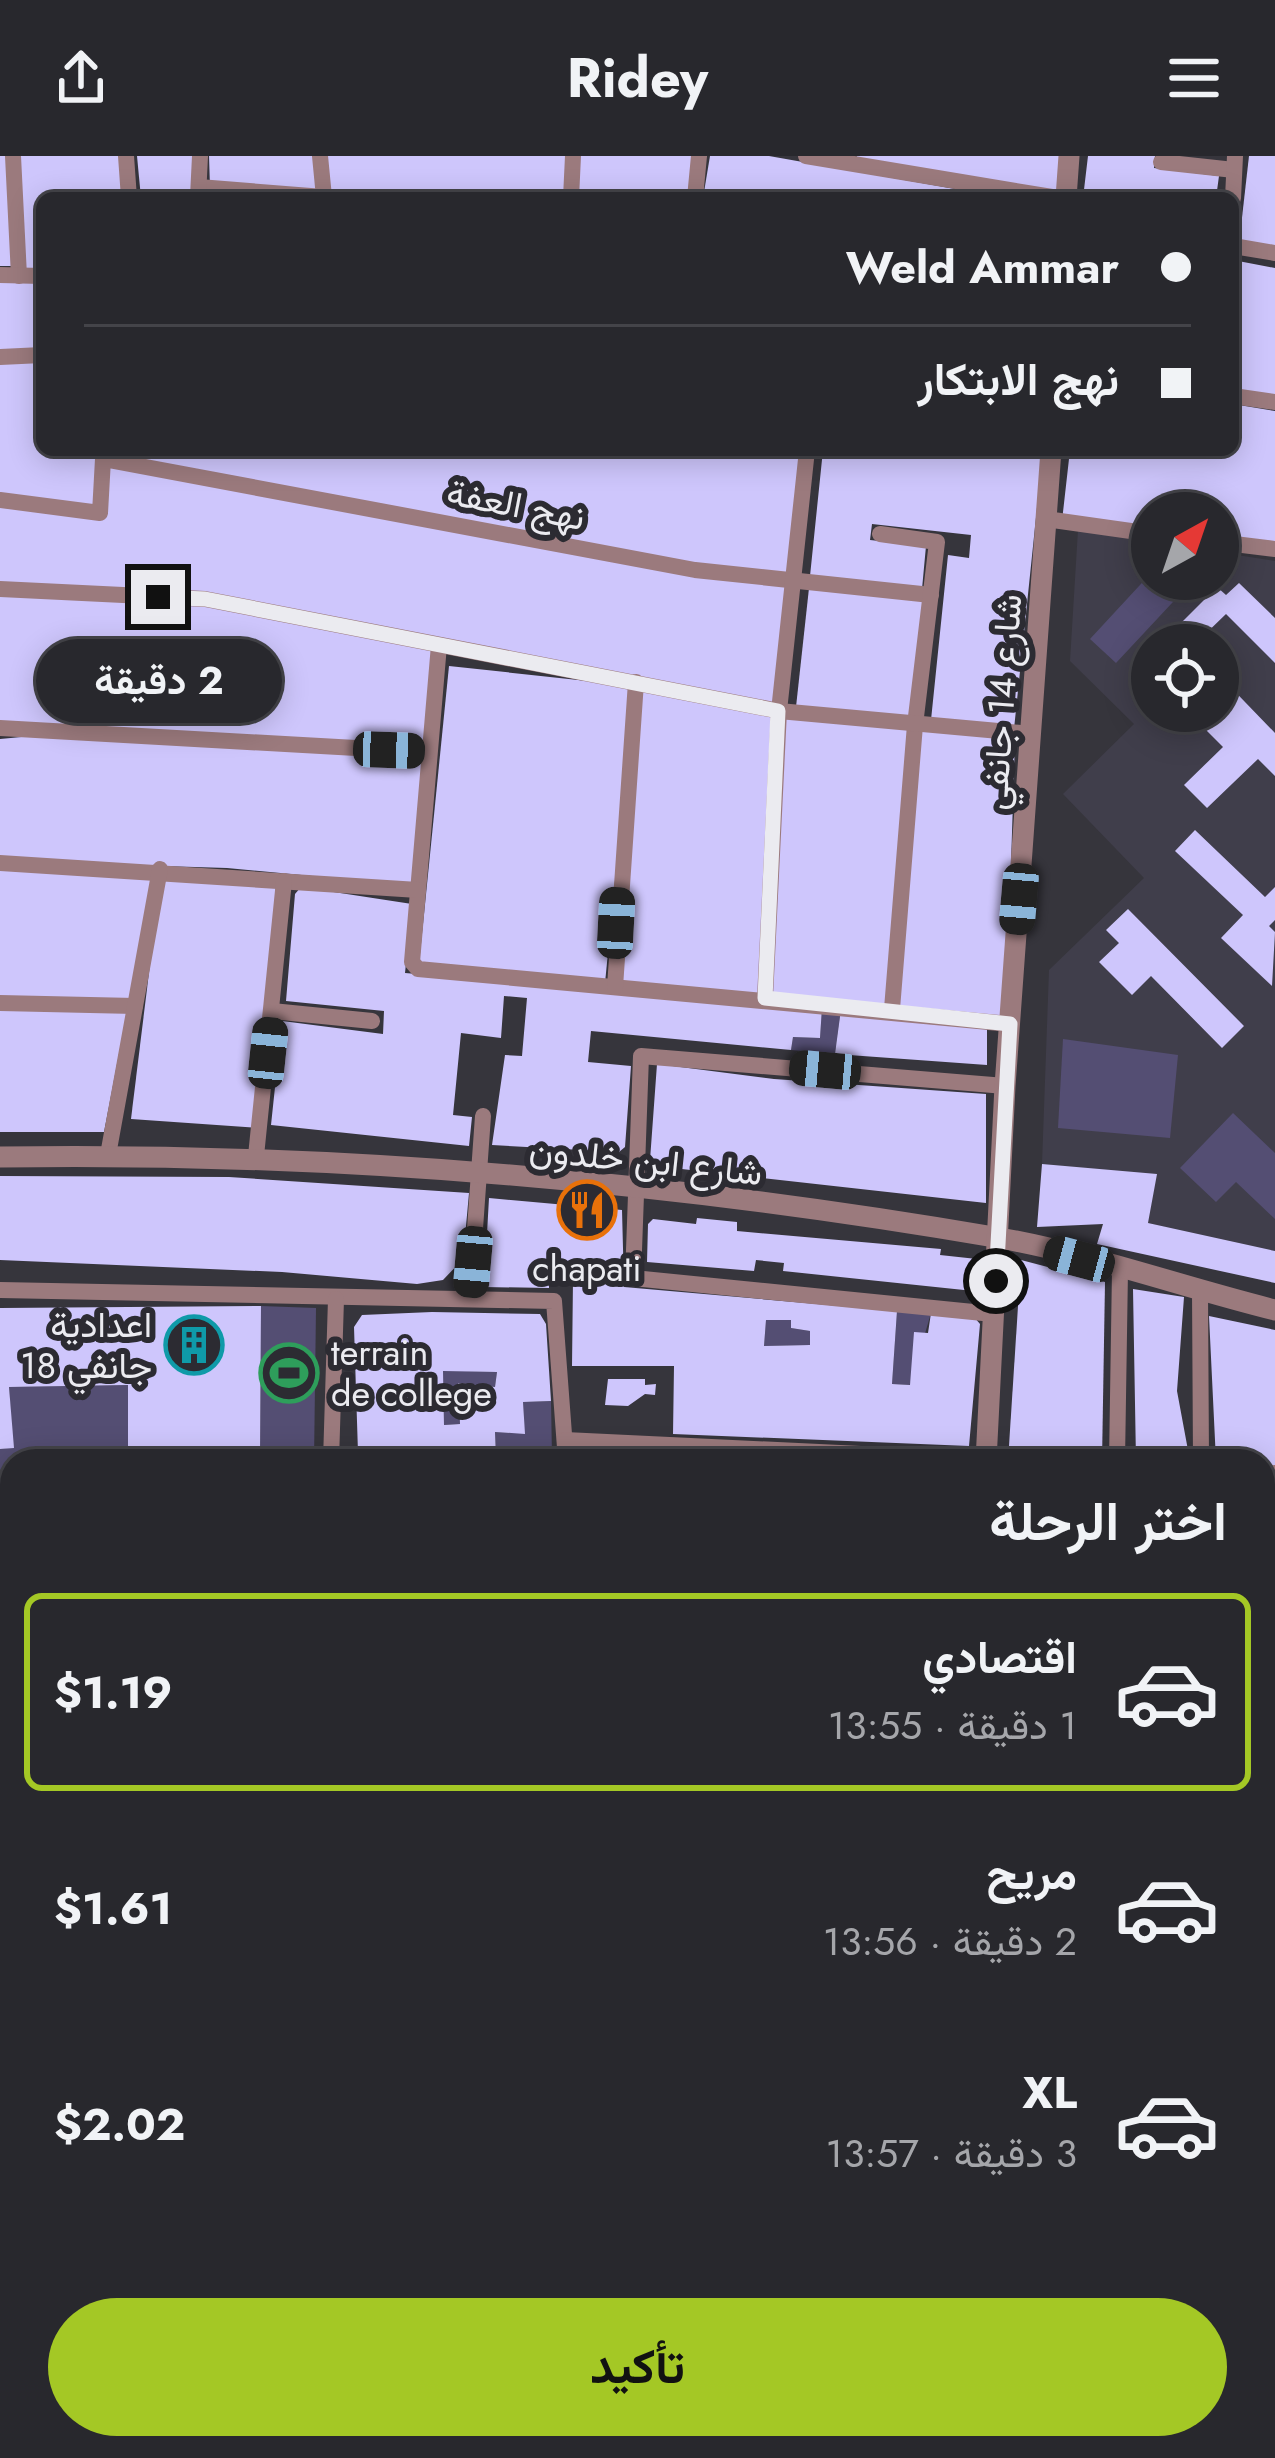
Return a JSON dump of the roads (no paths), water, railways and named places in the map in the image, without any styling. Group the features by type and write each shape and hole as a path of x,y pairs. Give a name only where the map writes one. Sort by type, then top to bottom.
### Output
{"street":[{"path":"9,275 13,156"},
{"path":"126,156 129,192"},
{"path":"198,192 200,156"},
{"path":"320,156 324,192"},
{"path":"571,192 573,156"},
{"path":"696,192 699,156"},
{"path":"806,156 1025,192"},
{"path":"1063,192 1069,156"},
{"path":"1162,162 1234,163"},
{"path":"1239,247 1275,253"},
{"path":"0,357 36,355"},
{"path":"1239,397 1275,402"},
{"path":"765,998 778,711 806,456"},
{"name":"شارع 14 جانفي","path":"987,1449 1005,1086 1051,456"},
{"name":"نهج العفة","path":"0,500 100,513 103,459 580,551 931,595"},
{"path":"1046,519 1131,531"},
{"path":"880,534 936,540 915,725 892,1009"},
{"path":"1239,545 1275,549"},
{"path":"0,589 205,599 778,711 1032,734"},
{"path":"439,645 412,962 418,969 892,1009 1010,1024"},
{"path":"615,987 635,682"},
{"path":"0,728 428,752"},
{"path":"0,863 160,869 418,890"},
{"path":"108,1155 160,869"},
{"path":"256,1156 284,881"},
{"path":"0,1003 135,1006"},
{"path":"272,1011 372,1021"},
{"path":"993,1314 636,1280 634,1189 644,1053 1005,1086"},
{"path":"470,1299 483,1116"},
{"name":"شارع ابن خلدون","path":"0,1157 256,1156 634,1189 998,1238 1275,1310"},
{"path":"1117,1449 1120,1270"},
{"path":"0,1290 556,1302 565,1449"},
{"path":"1200,1291 1201,1449"},
{"path":"331,1449 335,1299"},
{"path":"565,1440 629,1449"}],"place":[{"name":"chapati","path":"587,1210"},
{"name":"اعدادية 18 جانفي","path":"194,1345"},
{"name":"terrain de college","path":"289,1373"}]}
